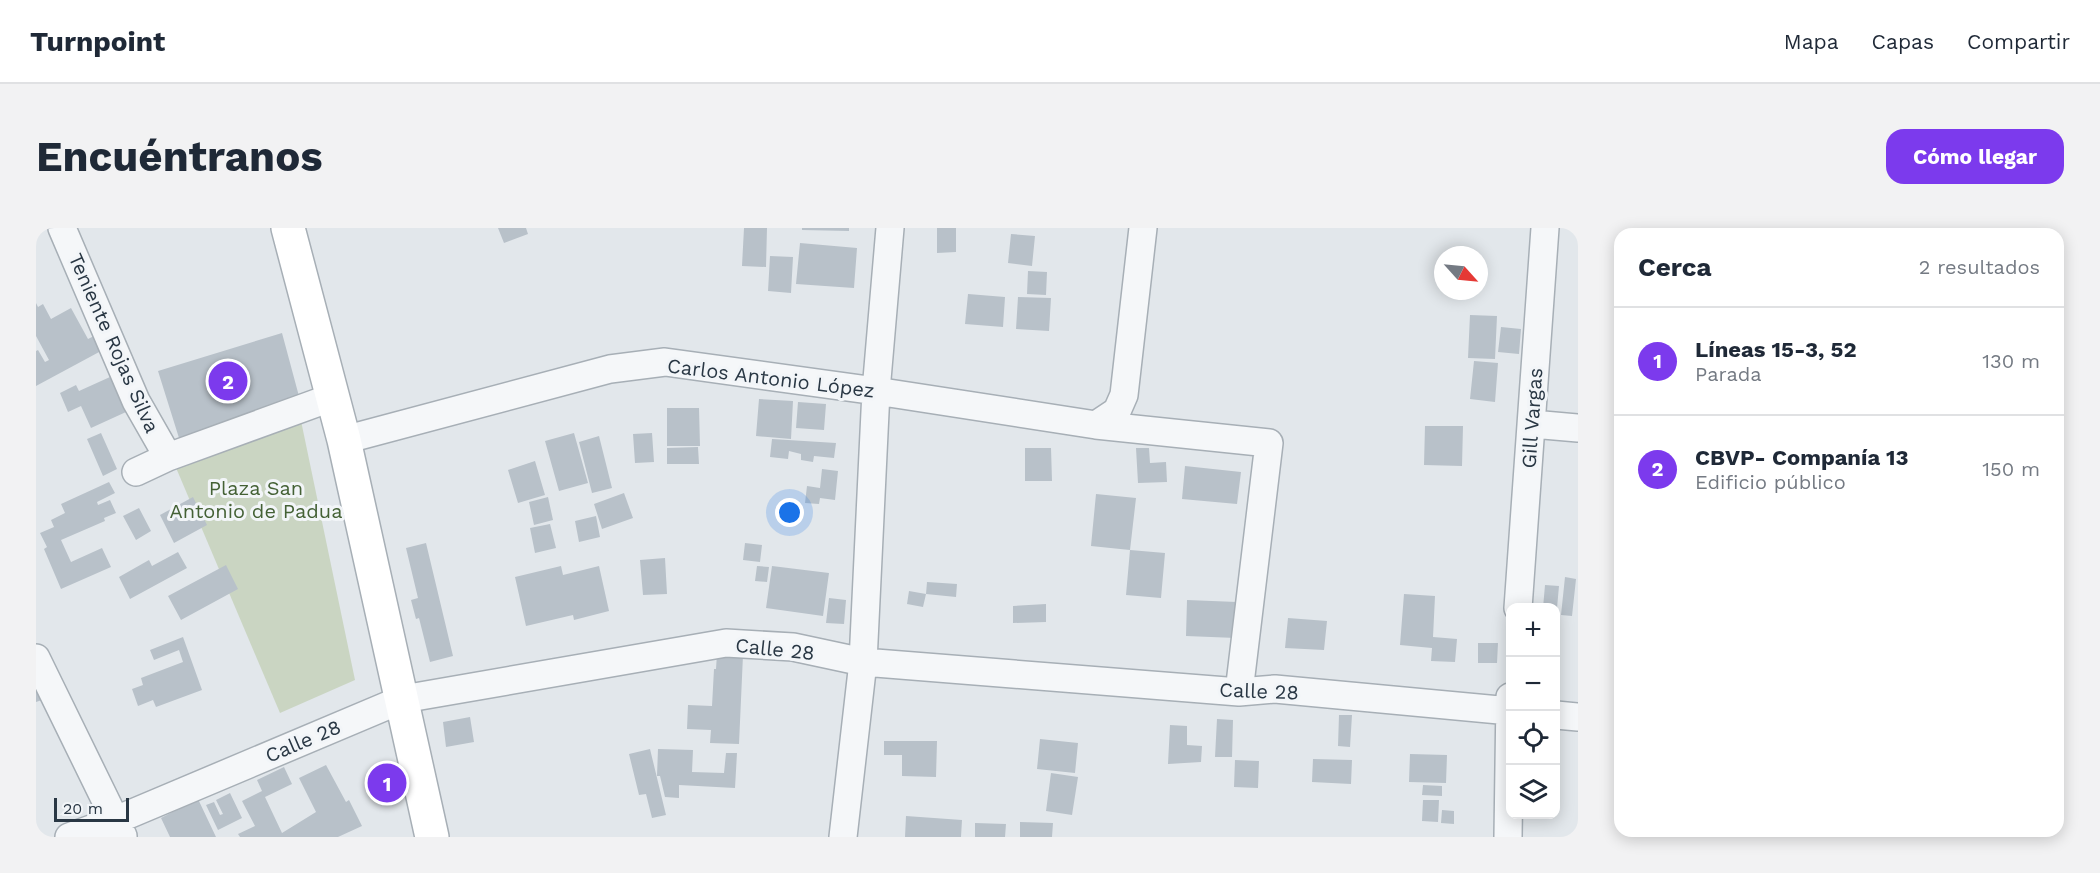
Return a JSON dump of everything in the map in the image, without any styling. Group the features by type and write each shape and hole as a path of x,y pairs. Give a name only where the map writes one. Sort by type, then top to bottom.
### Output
{"main road":[{"path":"288,228 344,440 432,837"}],"street":[{"name":"Teniente Rojas Silva","path":"62,228 136,401 168,457"},
{"path":"843,837 863,662 876,391 890,228"},
{"path":"1096,425 1117,411 1124,395 1143,228"},
{"name":"Gill Vargas","path":"1518,603 1545,228"},
{"name":"Carlos Antonio López","path":"344,440 610,369 665,362 876,391 1096,425 1269,443 1239,692"},
{"path":"136,472 168,457 333,397"},
{"path":"1532,424 1578,428"},
{"name":"Calle 28","path":"69,837 120,829 403,699 726,643 793,647 863,662 1239,692 1275,689 1506,706"},
{"path":"36,658 120,829"},
{"path":"1508,837 1510,711"},
{"path":"1560,715 1578,717"}],"green space":[{"name":"Plaza San Antonio de Padua","path":"300,416 355,680 280,713 174,463"}],"building":[{"path":"498,228 526,228 528,234 504,243"},
{"path":"744,228 767,228 766,267 742,266"},
{"path":"802,228 849,228 849,231 802,230"},
{"path":"937,228 956,228 956,252 937,253"},
{"path":"1011,234 1035,236 1032,266 1008,263"},
{"path":"800,243 857,248 854,288 796,284"},
{"path":"770,256 793,257 791,293 768,291"},
{"path":"1028,271 1047,272 1046,295 1027,294"},
{"path":"968,294 1005,297 1003,327 965,324"},
{"path":"1018,297 1051,298 1049,331 1016,329"},
{"path":"36,303 38,307 43,304 51,319 71,308 88,339 94,336 101,351 36,386 36,351 38,350 45,362 49,360 36,336"},
{"path":"1470,315 1497,316 1495,359 1468,358"},
{"path":"1501,327 1521,329 1519,354 1498,352"},
{"path":"282,333 300,400 179,438 158,371"},
{"path":"1474,361 1498,363 1495,402 1470,399"},
{"path":"110,377 126,412 91,428 81,406 68,412 60,393 76,385 79,391"},
{"path":"759,399 793,401 791,439 756,436"},
{"path":"798,402 826,404 824,430 796,428"},
{"path":"667,408 699,408 700,446 667,446"},
{"path":"1425,426 1463,426 1462,466 1424,465"},
{"path":"101,433 117,469 103,476 87,439"},
{"path":"574,433 588,483 559,491 545,441"},
{"path":"652,433 654,462 635,463 633,434"},
{"path":"599,436 612,488 592,493 579,442"},
{"path":"772,439 836,443 834,458 814,456 813,462 801,460 801,454 789,451 788,459 770,457"},
{"path":"698,447 699,464 667,464 667,448"},
{"path":"1025,448 1051,448 1052,481 1025,481"},
{"path":"1136,448 1149,448 1150,463 1166,462 1167,482 1138,483"},
{"path":"535,461 545,495 518,503 508,470"},
{"path":"1185,466 1241,472 1237,504 1182,499"},
{"path":"822,469 838,471 835,500 820,498 819,504 805,503 807,486 820,488"},
{"path":"109,482 115,493 97,502 98,505 110,500 116,513 104,518 105,521 61,540 71,562 102,548 111,567 61,589 44,549 47,547 40,533 54,527 51,520 65,513 61,504"},
{"path":"624,493 633,518 602,529 594,504"},
{"path":"1096,494 1136,498 1130,550 1091,546"},
{"path":"193,497 207,525 174,543 160,515"},
{"path":"548,497 553,520 534,525 529,502"},
{"path":"139,508 151,531 136,540 123,516"},
{"path":"596,516 600,537 579,542 575,521"},
{"path":"550,524 556,548 535,553 530,528"},
{"path":"426,543 453,656 430,662 419,618 416,619 411,600 418,598 406,548"},
{"path":"745,543 762,545 760,562 743,560"},
{"path":"1130,550 1165,553 1161,598 1126,595"},
{"path":"178,552 187,568 130,599 119,577 149,560 152,566"},
{"path":"665,558 667,594 643,595 640,560"},
{"path":"226,565 238,589 181,620 168,596"},
{"path":"561,566 563,575 599,566 609,611 574,620 573,615 526,626 515,577"},
{"path":"757,566 769,567 767,582 755,581"},
{"path":"772,566 829,573 823,616 766,608"},
{"path":"1565,577 1576,579 1572,616 1561,615"},
{"path":"927,582 957,584 956,597 926,594"},
{"path":"1545,585 1559,586 1557,603 1543,603"},
{"path":"909,591 926,594 923,607 907,604"},
{"path":"1404,594 1435,596 1433,637 1457,639 1455,662 1431,661 1432,648 1400,645"},
{"path":"829,598 846,600 844,624 826,623"},
{"path":"1187,600 1237,602 1236,638 1186,636"},
{"path":"1046,604 1046,622 1013,623 1013,606"},
{"path":"1288,618 1327,621 1324,650 1285,648"},
{"path":"183,637 202,690 156,707 153,700 138,706 132,689 143,685 141,678 183,662 179,650 154,660 150,650"},
{"path":"1478,643 1498,643 1497,663 1478,663"},
{"path":"717,654 743,655 739,744 710,743 711,730 687,729 688,705 712,706"},
{"path":"36,687 42,700 36,702"},
{"path":"1339,715 1352,715 1350,747 1338,746"},
{"path":"470,717 474,742 446,747 443,722"},
{"path":"1217,719 1233,720 1232,757 1215,757"},
{"path":"1170,725 1187,726 1187,745 1202,746 1201,762 1168,764"},
{"path":"1040,739 1078,743 1075,773 1037,769"},
{"path":"884,741 937,741 936,777 902,776 902,755 884,755"},
{"path":"650,749 666,815 652,818 646,794 639,795 629,754"},
{"path":"658,749 693,750 692,772 724,773 726,753 737,753 735,788 679,785 679,798 665,797 660,776 657,776"},
{"path":"1410,754 1447,755 1446,783 1409,782"},
{"path":"1313,759 1352,760 1351,784 1312,782"},
{"path":"1235,760 1259,761 1258,788 1234,787"},
{"path":"326,765 346,802 349,800 362,826 338,837 240,837 238,834 255,826 242,801 262,791 257,780 284,767 292,784 265,797 282,833 316,812 299,778"},
{"path":"1051,773 1078,777 1072,815 1046,811"},
{"path":"1423,785 1442,786 1442,796 1422,795"},
{"path":"230,793 242,818 218,830 206,805 214,802 220,815 223,814 216,800"},
{"path":"198,799 216,837 170,837 161,818"},
{"path":"1423,800 1439,800 1438,822 1422,821"},
{"path":"1442,810 1454,811 1454,824 1441,823"},
{"path":"906,816 962,820 961,837 905,837"},
{"path":"1020,822 1053,823 1052,837 1020,837"},
{"path":"975,823 1006,824 1005,837 975,837"}],"place":[{"name":"CBVP- Companía 13","path":"228,381"},
{"name":"Líneas 15-3, 52","path":"387,783"}]}
